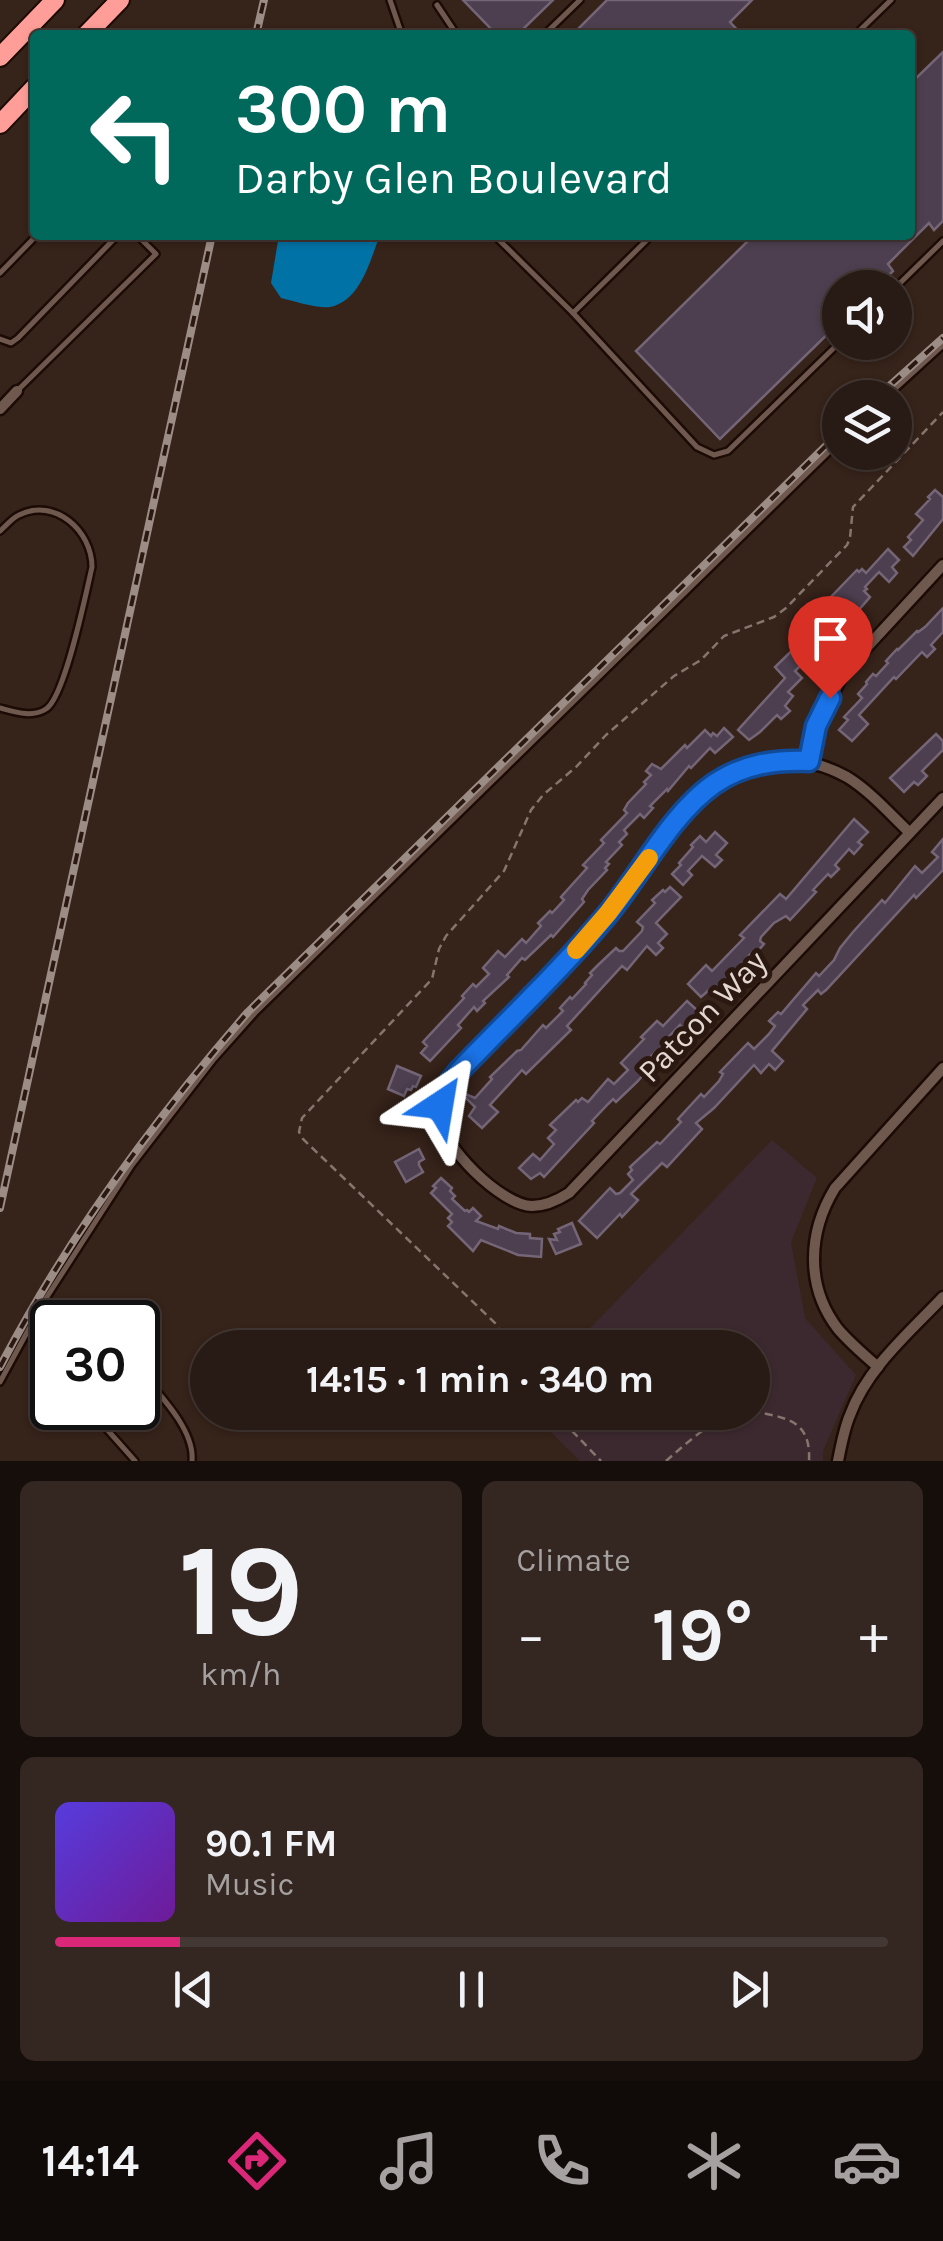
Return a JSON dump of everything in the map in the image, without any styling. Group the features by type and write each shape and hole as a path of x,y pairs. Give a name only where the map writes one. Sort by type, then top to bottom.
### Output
{"highway":[{"path":"0,57 54,0"},
{"path":"91,30 120,0"},
{"path":"0,124 30,93"}],"street":[{"path":"0,409 17,391"},
{"path":"910,833 851,780 809,761 816,726 845,671 943,565"},
{"name":"Patcon Way","path":"809,761 771,761 748,766 713,785 664,836 588,936 459,1071 442,1097 438,1114 448,1142 505,1197 531,1206 558,1200 569,1193 943,798"},
{"path":"878,1367 836,1326 821,1298 814,1265 817,1224 834,1188 943,1068"},
{"path":"838,1461 861,1391 943,1296"}],"lane":[{"path":"390,0 400,30"},
{"path":"549,30 580,0"},
{"path":"860,30 891,0"},
{"path":"437,5 454,30"},
{"path":"0,273 32,240"},
{"path":"0,339 11,343 18,338 113,240"},
{"path":"17,391 156,254 142,240"},
{"path":"499,240 697,447 714,454 728,451 822,360"},
{"path":"573,313 647,240"},
{"path":"912,271 943,240"},
{"path":"905,380 943,345"},
{"path":"0,1382 132,1165 214,1059 255,1013 822,459"},
{"path":"0,531 18,516 34,511 66,516 85,538 92,567 70,658 52,704 32,714 0,708"},
{"path":"160,1395 190,1438 192,1461"},
{"path":"108,1430 135,1461"}],"path":[{"path":"499,1330 303,1138 299,1132 302,1118 432,979 446,936 504,872 534,805 606,734 674,676 702,660 724,636 774,617 786,608 846,545 853,507 943,412"},
{"path":"770,1414 798,1425 806,1434 809,1461"},
{"path":"571,1430 600,1461"},
{"path":"666,1461 704,1430"}],"shaded area":[{"path":"772,1140 817,1178 791,1242 805,1318 856,1375 823,1451 823,1461 580,1461 549,1430 770,1430 770,1330 588,1330"}],"water":[{"path":"278,240 378,240 357,288 341,303 325,307 281,298 271,283"}],"building":[{"path":"463,0 553,0 522,30 492,30"},
{"path":"607,0 752,0 730,22 737,30 577,30"},
{"path":"943,52 943,221 934,230 929,223 915,237 915,79"},
{"path":"749,240 912,240 888,264 892,270 822,270 822,340 720,439 636,351"},
{"path":"935,490 943,497 943,519 913,556 904,547 923,520 916,514"},
{"path":"888,549 899,560 892,567 897,573 889,582 879,572 865,587 870,597 851,619 846,614 840,620 826,602 857,570 866,573"},
{"path":"943,608 943,632 931,645 935,649 927,657 922,652 859,715 868,724 852,741 839,730 848,720 844,717 862,698 858,694 866,682"},
{"path":"816,627 828,639 824,644 827,646 795,671 802,678 788,692 793,696 785,706 790,711 781,719 777,715 749,740 738,730 785,678 775,667"},
{"path":"724,728 733,737 715,753 710,748 650,806 653,808 644,818 640,814 624,830 627,834 606,862 607,870 553,937 525,960 522,958 485,1003 477,1011 474,1007 458,1025 461,1028 430,1061 421,1053 427,1046 423,1042 462,996 489,974 483,968 498,951 505,957 522,939 526,943 541,926 538,923 564,900 561,897 587,868 583,865 604,843 601,840 627,813 624,810 628,803 646,784 651,775 646,771 652,764 661,769 705,730 717,736"},
{"path":"936,734 943,741 943,750 922,771 927,776 904,792 890,778"},
{"path":"854,819 868,832 858,842 862,845 854,854 849,849 835,865 839,869 831,877 828,874 790,920 786,916 774,923 761,937 764,944 737,969 740,971 732,980 715,996 709,990 701,997 688,984 706,965 712,971 780,894 786,899"},
{"path":"715,832 727,843 716,855 722,860 715,867 702,856 688,871 692,875 683,885 672,874 700,836 706,842"},
{"path":"943,839 943,870 916,898 914,895 826,990 821,994 818,990 803,1005 807,1009 772,1051 783,1061 775,1070 769,1064 761,1073 754,1065 696,1123 702,1129 667,1167 662,1163 631,1194 638,1200 597,1238 579,1221 610,1188 620,1193 633,1180 628,1174 630,1167 681,1122 678,1119 719,1081 723,1074 720,1072 748,1043 754,1049 769,1034 775,1026 769,1021 778,1012 781,1014 816,973 819,976 853,932 882,900 885,903 915,866 922,873 938,857 932,852"},
{"path":"670,887 681,897 656,923 667,934 658,943 663,948 656,955 647,946 627,970 622,966 567,1026 571,1030 526,1074 522,1070 490,1105 498,1112 482,1128 469,1116 475,1107 460,1092 475,1098 490,1077 543,1025 546,1028 563,1011 560,1008 586,984 590,973 616,948 623,951 642,931 637,922 655,903 652,900"},
{"path":"687,1001 698,1011 690,1020 693,1023 685,1031 680,1025 666,1040 669,1047 661,1056 656,1051 640,1068 645,1073 637,1082 616,1102 613,1099 608,1104 544,1177 540,1173 531,1179 519,1168 533,1154 540,1160 554,1144 548,1138 556,1130 550,1125 576,1100 588,1102 608,1079 614,1084 628,1070 621,1063 644,1039 641,1037 657,1021 663,1026"},
{"path":"397,1066 421,1076 416,1087 407,1089 404,1096 388,1089"},
{"path":"419,1149 424,1159 419,1162 423,1172 406,1182 395,1162"},
{"path":"441,1178 452,1188 452,1199 465,1211 473,1208 481,1216 476,1221 542,1239 541,1257 518,1255 481,1240 473,1251 448,1226 452,1214 431,1193"},
{"path":"572,1223 581,1244 556,1254 549,1239 557,1240 554,1234 560,1232 558,1229"}],"railway":[{"path":"257,30 264,0"},
{"path":"0,1208 211,240"},
{"path":"896,380 943,338"},
{"path":"0,1367 54,1272 114,1182 248,1012 822,450"}],"slow traffic":[{"path":"576,950 649,858"}],"route":[{"path":"440,1105 459,1071 578,948 664,836 713,785 748,766 771,761 809,761 816,726 830,698"}]}
